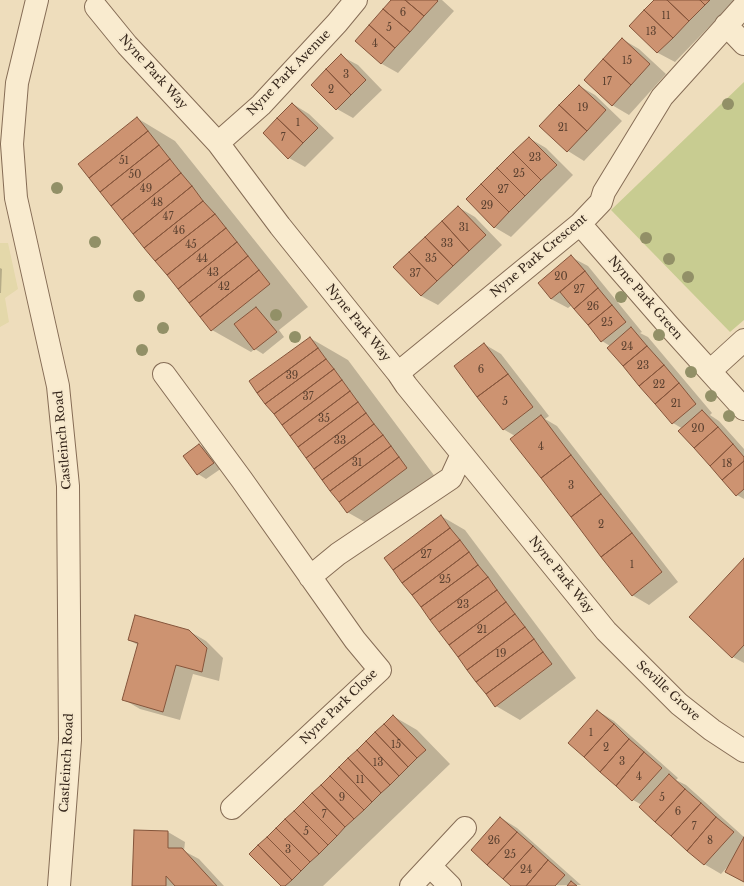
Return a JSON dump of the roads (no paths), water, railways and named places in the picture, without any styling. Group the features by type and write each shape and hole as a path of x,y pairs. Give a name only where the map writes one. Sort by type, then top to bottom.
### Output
{"street":[{"name":"Castleinch Road","path":"37,0 17,83 12,144 16,198 58,386 68,486 70,740 59,886"},
{"name":"Nyne Park Avenue","path":"218,143 261,105 337,23 356,0"},
{"name":"Nyne Park Crescent","path":"398,373 580,224 600,202 604,192 662,97 744,6"},
{"name":"Nyne Park Way","path":"96,8 127,45 218,143 280,226 406,385 615,641"},
{"path":"726,25 744,44"},
{"name":"Nyne Park Green","path":"580,224 668,326 744,409"},
{"path":"710,371 744,340"},
{"name":"Nyne Park Close","path":"164,374 242,480 355,640 380,670 232,808"},
{"path":"310,576 338,554 451,478 462,454"},
{"name":"Seville Grove","path":"615,641 679,704 712,730 744,751"},
{"path":"411,886 465,828"},
{"path":"430,866 450,886"}]}
